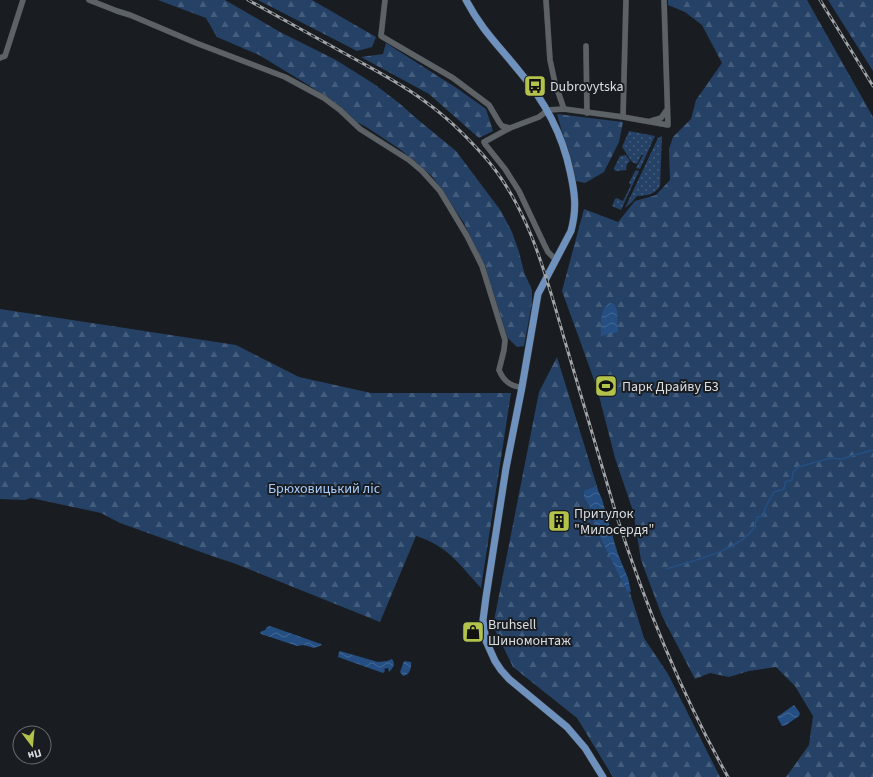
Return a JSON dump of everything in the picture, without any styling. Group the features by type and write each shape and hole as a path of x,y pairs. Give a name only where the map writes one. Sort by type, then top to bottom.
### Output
{"main road":[{"path":"466,0 474,16 520,71 548,110 564,147 576,204 571,231 538,294 506,468 486,597 483,620 484,633 490,651 501,670 509,679 567,727 585,748 603,777"}],"street":[{"path":"0,58 5,56 22,0"},
{"path":"89,0 285,77 324,98 340,110 360,129 409,160 422,171 440,191 467,236 482,266 505,340 499,370 502,377 514,387 522,387"},
{"path":"385,0 381,36 453,78 489,105 502,126 510,128"},
{"path":"546,0 550,60 555,83 564,109"},
{"path":"556,260 544,244 519,191 505,168 484,142 510,128 539,117 548,110 564,109 668,125 664,0"},
{"path":"623,117 624,1"},
{"path":"586,46 587,113"},
{"path":"649,121 661,118 667,109"}],"green space":[{"path":"158,0 225,0 280,32 336,60 374,84 456,151 501,211 512,232 519,252 524,272 532,290 532,303 524,346 517,347 507,337 486,271 464,223 432,176 401,150 368,128 346,116 341,107 310,86 259,55 217,37 206,18"},
{"path":"258,0 312,0 376,37 372,47 357,51"},
{"path":"668,0 807,0 873,117 873,777 786,777 809,745 813,716 795,686 776,667 749,671 729,677 710,673 695,679 662,616 641,560 633,511 615,458 597,388 562,291 584,209 618,222 635,201 656,195 670,180 669,149 673,137 691,119 696,100 722,63 702,25 685,12 668,5"},
{"path":"828,0 873,0 873,71"},
{"path":"386,43 458,89 486,109 493,131 479,138 429,94 361,57 383,54"},
{"path":"557,114 623,122 619,142 604,172 585,183 576,181"},
{"path":"629,131 655,136 640,169 636,168 643,155 642,154 637,164 632,162 622,147"},
{"path":"662,136 660,186 656,191 650,194 637,196 625,208 658,138"},
{"path":"626,155 630,161 627,164 626,170 614,170 620,156"},
{"path":"637,170 639,171 621,210 612,206 617,198 623,201 631,185 629,183"},
{"name":"Брюховицький ліс","path":"0,309 236,345 299,377 371,393 511,393 481,588 445,551 437,545 416,536 380,622 236,564 120,523 101,513 31,498 25,500 0,499"},
{"path":"557,357 644,638 668,674 720,777 613,777 577,718 513,667 493,626 539,392"}],"water":[{"path":"609,303 614,304 617,310 618,332 601,336 602,314"},
{"path":"596,487 602,499 617,552 628,578 631,592 627,591 596,529 590,507 584,497 584,491"},
{"path":"270,626 322,645 314,648 303,645 297,646 261,634 260,632"},
{"path":"340,651 378,662 392,659 394,666 389,672 388,668 384,669 385,671 383,673 338,657"},
{"path":"404,661 411,662 411,664 408,673 403,676 400,672"},
{"path":"794,705 800,713 799,716 782,726 777,717"}],"waterway":[{"path":"667,569 701,559 726,549 746,537 754,528 757,517 764,516 765,508 774,492 784,489 785,482 792,480 793,472 798,467 831,458 841,459 873,450"}],"railway":[{"path":"248,0 418,96 442,115 470,141 499,175 512,196 524,218 534,242 550,290 617,517 640,584 680,682 728,777"},
{"path":"820,0 873,86"}],"place":[{"name":"Dubrovytska","path":"535,86"},
{"name":"Парк Драйву Б3","path":"606,386"},
{"name":"Притулок \"Милосердя\"","path":"559,521"},
{"name":"Bruhsell Шиномонтаж","path":"473,632"}]}
